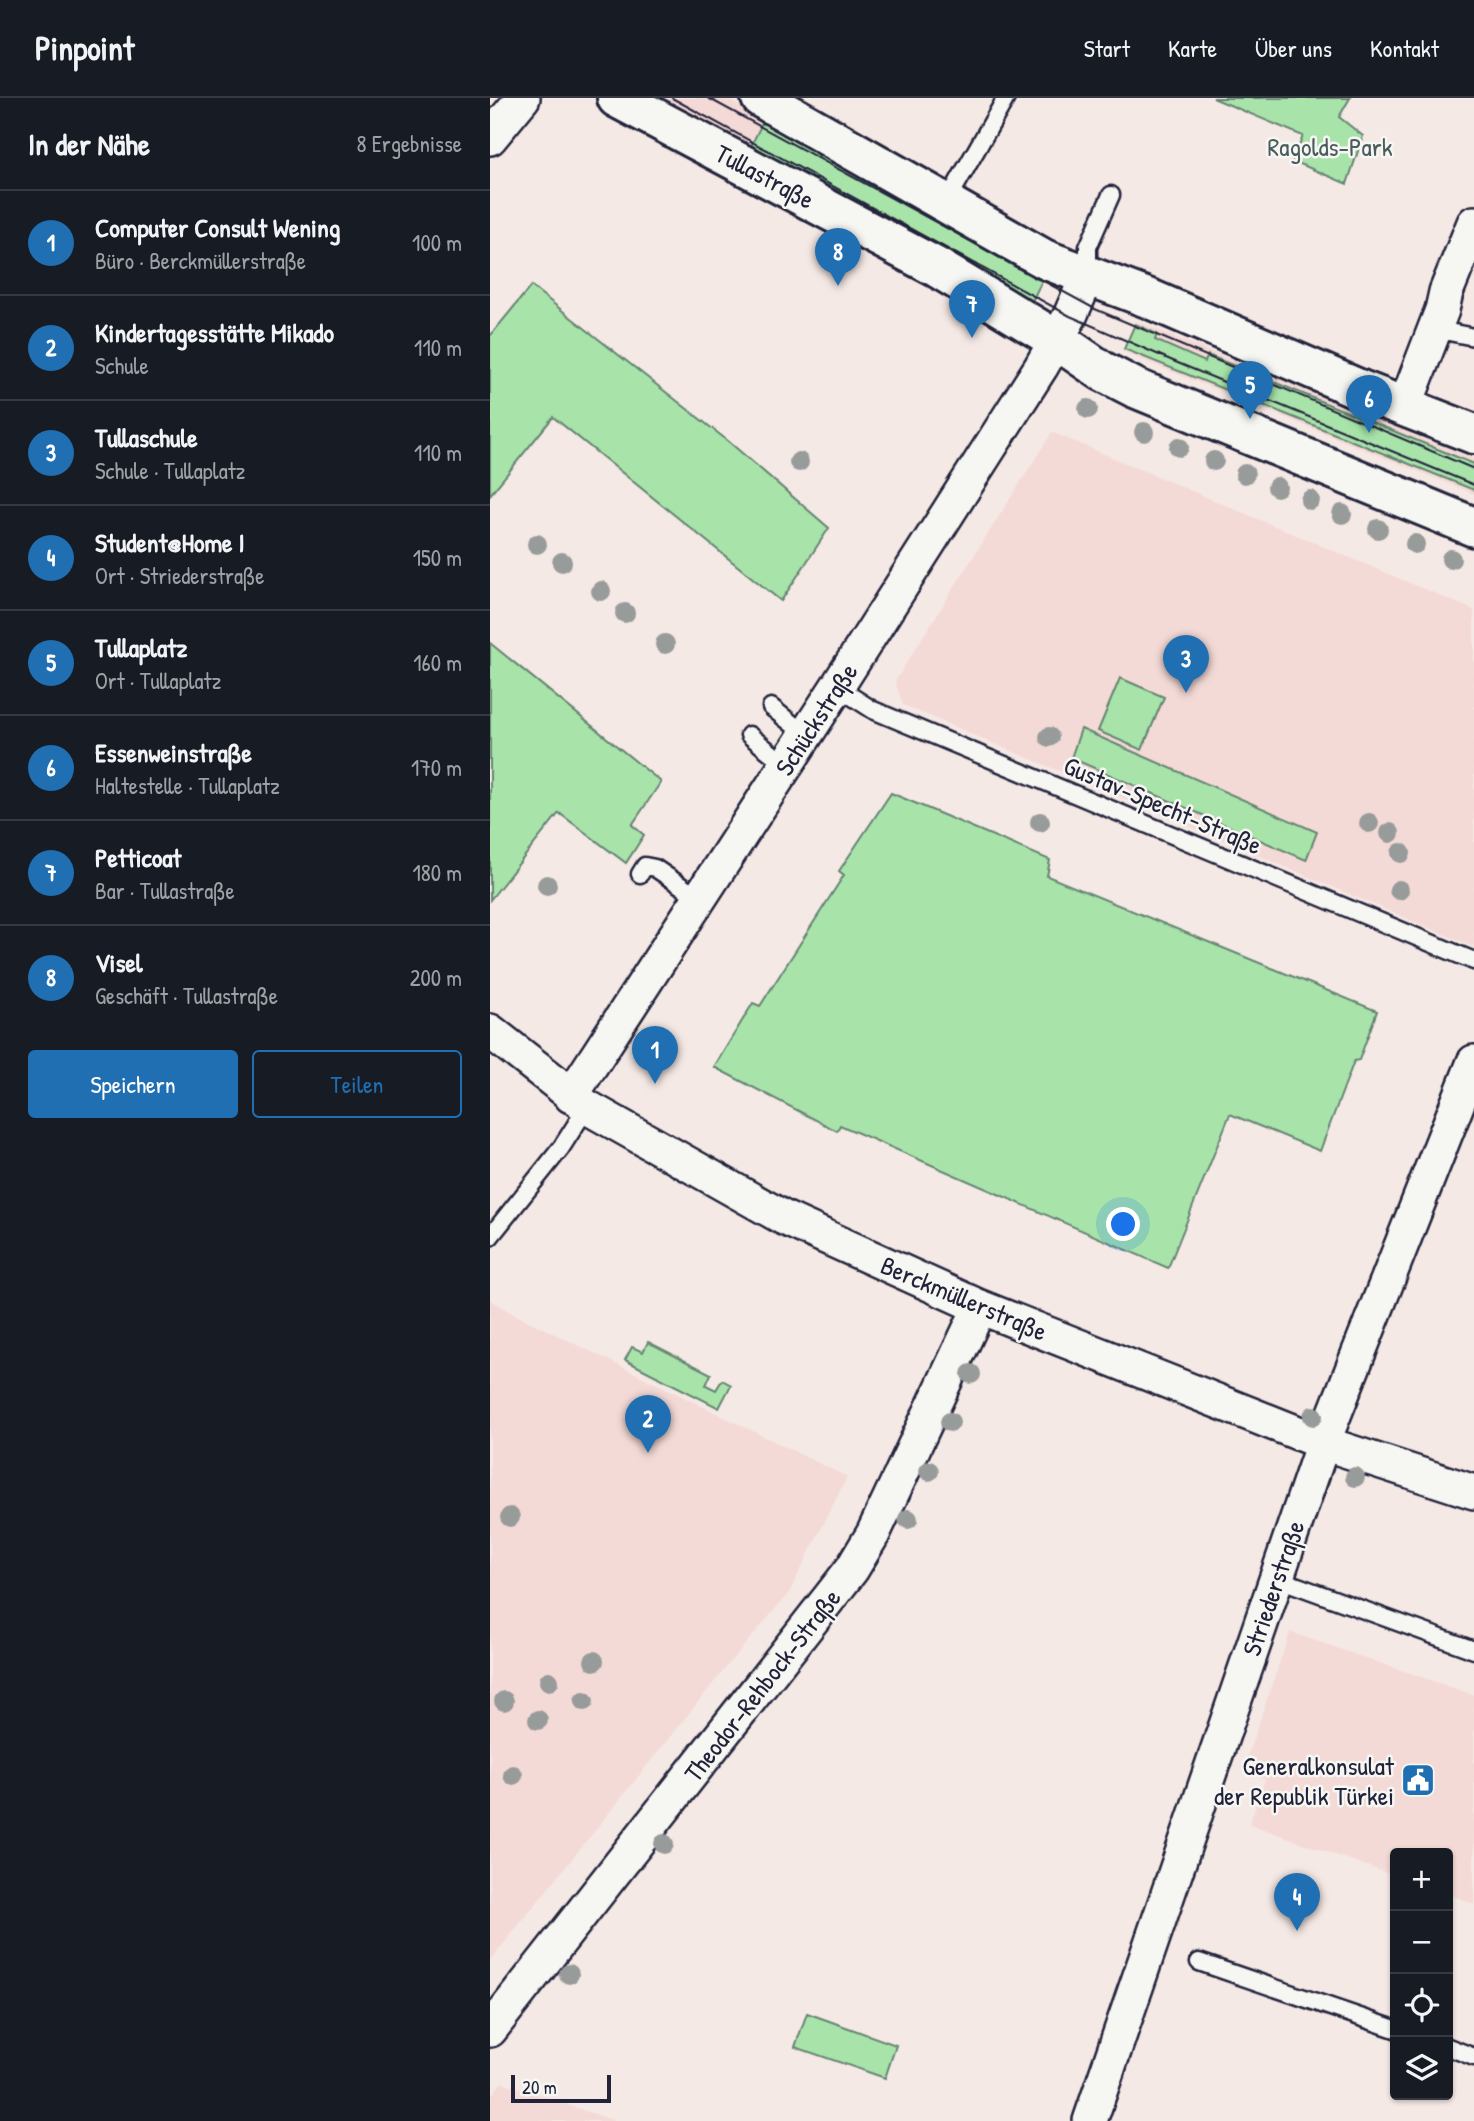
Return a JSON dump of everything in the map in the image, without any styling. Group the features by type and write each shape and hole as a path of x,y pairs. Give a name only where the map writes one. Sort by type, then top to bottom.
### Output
{"street":[{"path":"490,138 523,98"},
{"name":"Tullastraße","path":"617,98 936,267 1057,340 1102,371 1135,388 1474,527"},
{"path":"761,98 1044,259 1150,299 1361,390 1474,434"},
{"path":"1405,406 1474,223"},
{"name":"Schückstraße","path":"579,1102 699,898 837,687 1057,340 1088,275"},
{"name":"Berckmüllerstraße","path":"490,1031 579,1102 784,1219 980,1307 1323,1443 1474,1492"},
{"name":"Striederstraße","path":"1090,2121 1323,1443 1474,1062"},
{"name":"Theodor-Rehbock-Straße","path":"490,2030 857,1562 873,1534 980,1307"}],"lane":[{"path":"946,203 1006,98"},
{"path":"1088,275 1088,247 1111,195"},
{"path":"1434,329 1474,337"},
{"name":"Gustav-Specht-Straße","path":"837,687 873,710 1474,961"},
{"path":"771,707 806,735"},
{"path":"749,735 786,765"},
{"path":"640,874 645,866 655,868 699,898"},
{"path":"490,1237 561,1149 579,1102"},
{"path":"1276,1578 1474,1650"},
{"path":"1199,1962 1390,2027"},
{"path":"1453,2050 1474,2057"}],"shaded area":[{"path":"658,98 726,98 763,121 750,148"},
{"path":"1136,321 1474,459 1474,464 1208,355 1206,362 1154,340 1157,334 1135,324"},
{"path":"1124,349 1474,490 1474,494 1123,352"},
{"path":"1052,432 1474,610 1474,947 903,705 895,681"},
{"path":"490,1299 510,1312 847,1477 789,1593 490,1961"},
{"path":"1290,1632 1474,1695 1474,1904 1453,1896 1453,1848 1390,1848 1390,1874 1249,1824 1265,1780 1257,1776 1247,1757"},
{"path":"502,2082 615,2121 490,2121 490,2097"}],"green space":[{"name":"Ragolds-Park","path":"1213,98 1350,98 1339,117 1363,136 1347,184 1293,161 1303,136"},
{"path":"763,121 1047,271 1029,307 750,148"},
{"path":"531,286 728,441 829,528 781,601 553,417 490,495 490,336"},
{"path":"1135,324 1157,334 1155,340 1205,362 1208,355 1474,464 1474,490 1124,349"},
{"path":"490,643 661,782 632,825 644,835 626,863 559,813 490,900"},
{"path":"1120,678 1164,697 1142,750 1098,731"},
{"path":"1081,729 1317,832 1306,860 1071,758"},
{"path":"891,793 1050,860 1047,876 1377,1011 1359,1060 1354,1061 1320,1151 1230,1114 1168,1268 840,1125 837,1131 714,1067 753,1003 760,1006 844,875 839,871"},
{"path":"648,1342 711,1374 706,1385 716,1390 722,1380 731,1385 719,1408 625,1360 632,1347 643,1352"},
{"path":"807,2013 896,2045 885,2078 795,2047"}],"tram line":[{"path":"672,98 1070,316 1474,485"},
{"path":"708,98 1095,309 1474,469"}],"place":[{"name":"Visel","path":"838,286"},
{"name":"Petticoat","path":"972,338"},
{"name":"Tullaplatz","path":"1250,419"},
{"name":"Essenweinstraße","path":"1369,433"},
{"name":"Tullaschule","path":"1186,693"},
{"name":"Computer Consult Wening","path":"655,1084"},
{"name":"Kindertagesstätte Mikado","path":"648,1453"},
{"name":"Generalkonsulat der Republik Türkei","path":"1418,1780"},
{"name":"Student@Home I","path":"1297,1931"}]}
